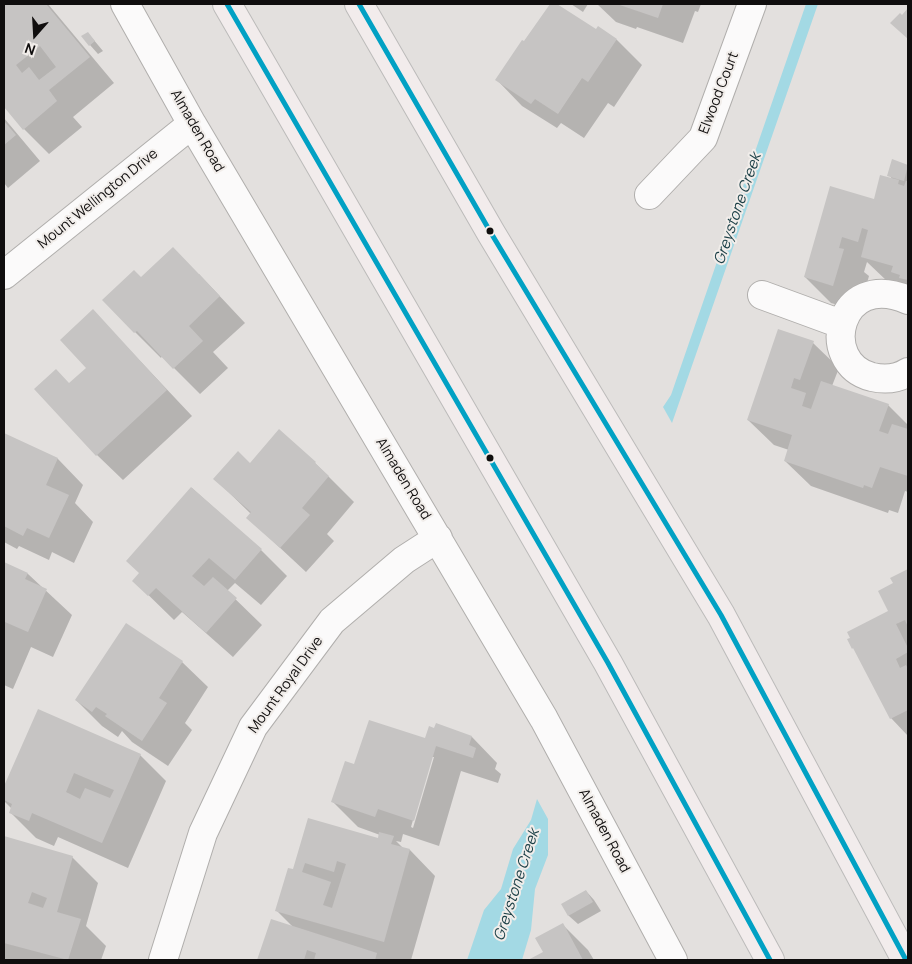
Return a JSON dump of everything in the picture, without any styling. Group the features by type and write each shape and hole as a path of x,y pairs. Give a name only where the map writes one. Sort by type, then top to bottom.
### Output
{"main road":[{"path":"227,4 608,662 770,960"},
{"path":"359,4 491,233 720,615 906,960"}],"street":[{"name":"Almaden Road","path":"125,4 192,124 544,719 673,960"},
{"name":"Elwood Court","path":"649,195 703,138 752,4"},
{"name":"Mount Wellington Drive","path":"4,275 192,124"},
{"path":"908,300 896,295 882,293 869,295 857,302 847,312 841,324 840,340 844,354 852,366 864,375 879,379 893,379 908,372"},
{"path":"762,296 841,324"},
{"name":"Mount Royal Drive","path":"163,960 203,833 253,727 332,621 404,560 438,538"}],"water":[{"name":"Greystone Creek","path":"806,4 818,4 672,423 663,407 671,395"},
{"name":"Greystone Creek","path":"537,799 548,819 548,855 535,889 531,930 522,960 467,960 484,910 501,889 513,849 531,820"}],"building":[{"path":"4,4 46,4 90,57 49,90 57,101 23,130 4,107","holes":["40,46 56,67 39,80 29,67 22,73 16,65"]},
{"path":"550,4 557,4 596,29 598,26 617,39 588,82 582,78 558,114 535,99 531,104 495,80 522,40 524,41"},
{"path":"617,4 663,4 658,18"},
{"path":"908,8 908,39 890,23 900,13 902,15"},
{"path":"88,32 95,41 89,46 81,36"},
{"path":"4,121 16,135 4,145"},
{"path":"892,159 908,165 904,181 887,176"},
{"path":"880,175 899,180 898,184 904,186 906,181 908,181 908,280 899,278 900,275 891,272 893,266 861,257 868,230 862,228 858,242 842,237 839,248 844,249 833,286 804,277 830,186 874,199"},
{"path":"173,247 220,296 189,326 203,341 173,369 137,331 134,333 102,300 134,270 141,277"},
{"path":"93,309 167,390 96,456 34,389 56,369 69,383 86,368 60,340"},
{"path":"778,329 814,341 800,380 794,378 791,388 806,393 802,406 811,409 821,381 889,404 879,431 888,434 892,424 908,429 908,476 880,467 872,488 864,485 863,488 784,461 792,435 747,420"},
{"path":"279,429 329,476 302,508 310,515 280,548 246,518 251,512 213,479 238,451 250,463"},
{"path":"4,433 58,458 46,485 69,495 49,538 27,528 23,536 4,526"},
{"path":"191,487 262,549 235,580 209,558 192,576 204,586 213,577 237,598 206,633 156,588 148,596 132,581 139,573 126,561"},
{"path":"4,562 28,573 25,579 47,589 28,632 5,622 4,626"},
{"path":"908,569 908,627 905,620 896,624 908,648 908,652 896,659 900,668 906,665 908,669 908,710 890,719 847,639 850,638 847,632 888,611 878,591 893,583 890,578"},
{"path":"126,623 183,661 159,698 167,703 142,741 105,716 107,714 96,707 92,712 75,700"},
{"path":"38,709 141,754 102,843 32,813 29,821 9,813 12,804 4,800 4,786","holes":["74,773 114,790 110,798 85,788 80,799 66,792"]},
{"path":"369,720 425,738 429,726 434,728 436,723 472,736 469,745 476,748 473,758 436,746 414,821 378,809 375,817 331,802 345,761 354,764"},
{"path":"308,818 378,838 379,832 394,836 391,844 410,849 384,942 275,911 288,868 293,869","holes":["337,861 346,864 332,908 323,905 331,882 302,872 305,863 334,872"]},
{"path":"4,836 73,856 57,912 81,919 68,960 4,943","holes":["32,892 47,898 43,908 28,903"]},
{"path":"586,890 593,902 568,916 561,904"},
{"path":"271,919 377,953 375,960 314,960 316,953 307,950 304,960 257,960"},
{"path":"563,923 583,960 528,960 543,952 535,938"}],"transit line":[{"path":"227,4 608,663 770,960"},
{"path":"359,4 491,233 721,615 906,960"}]}
